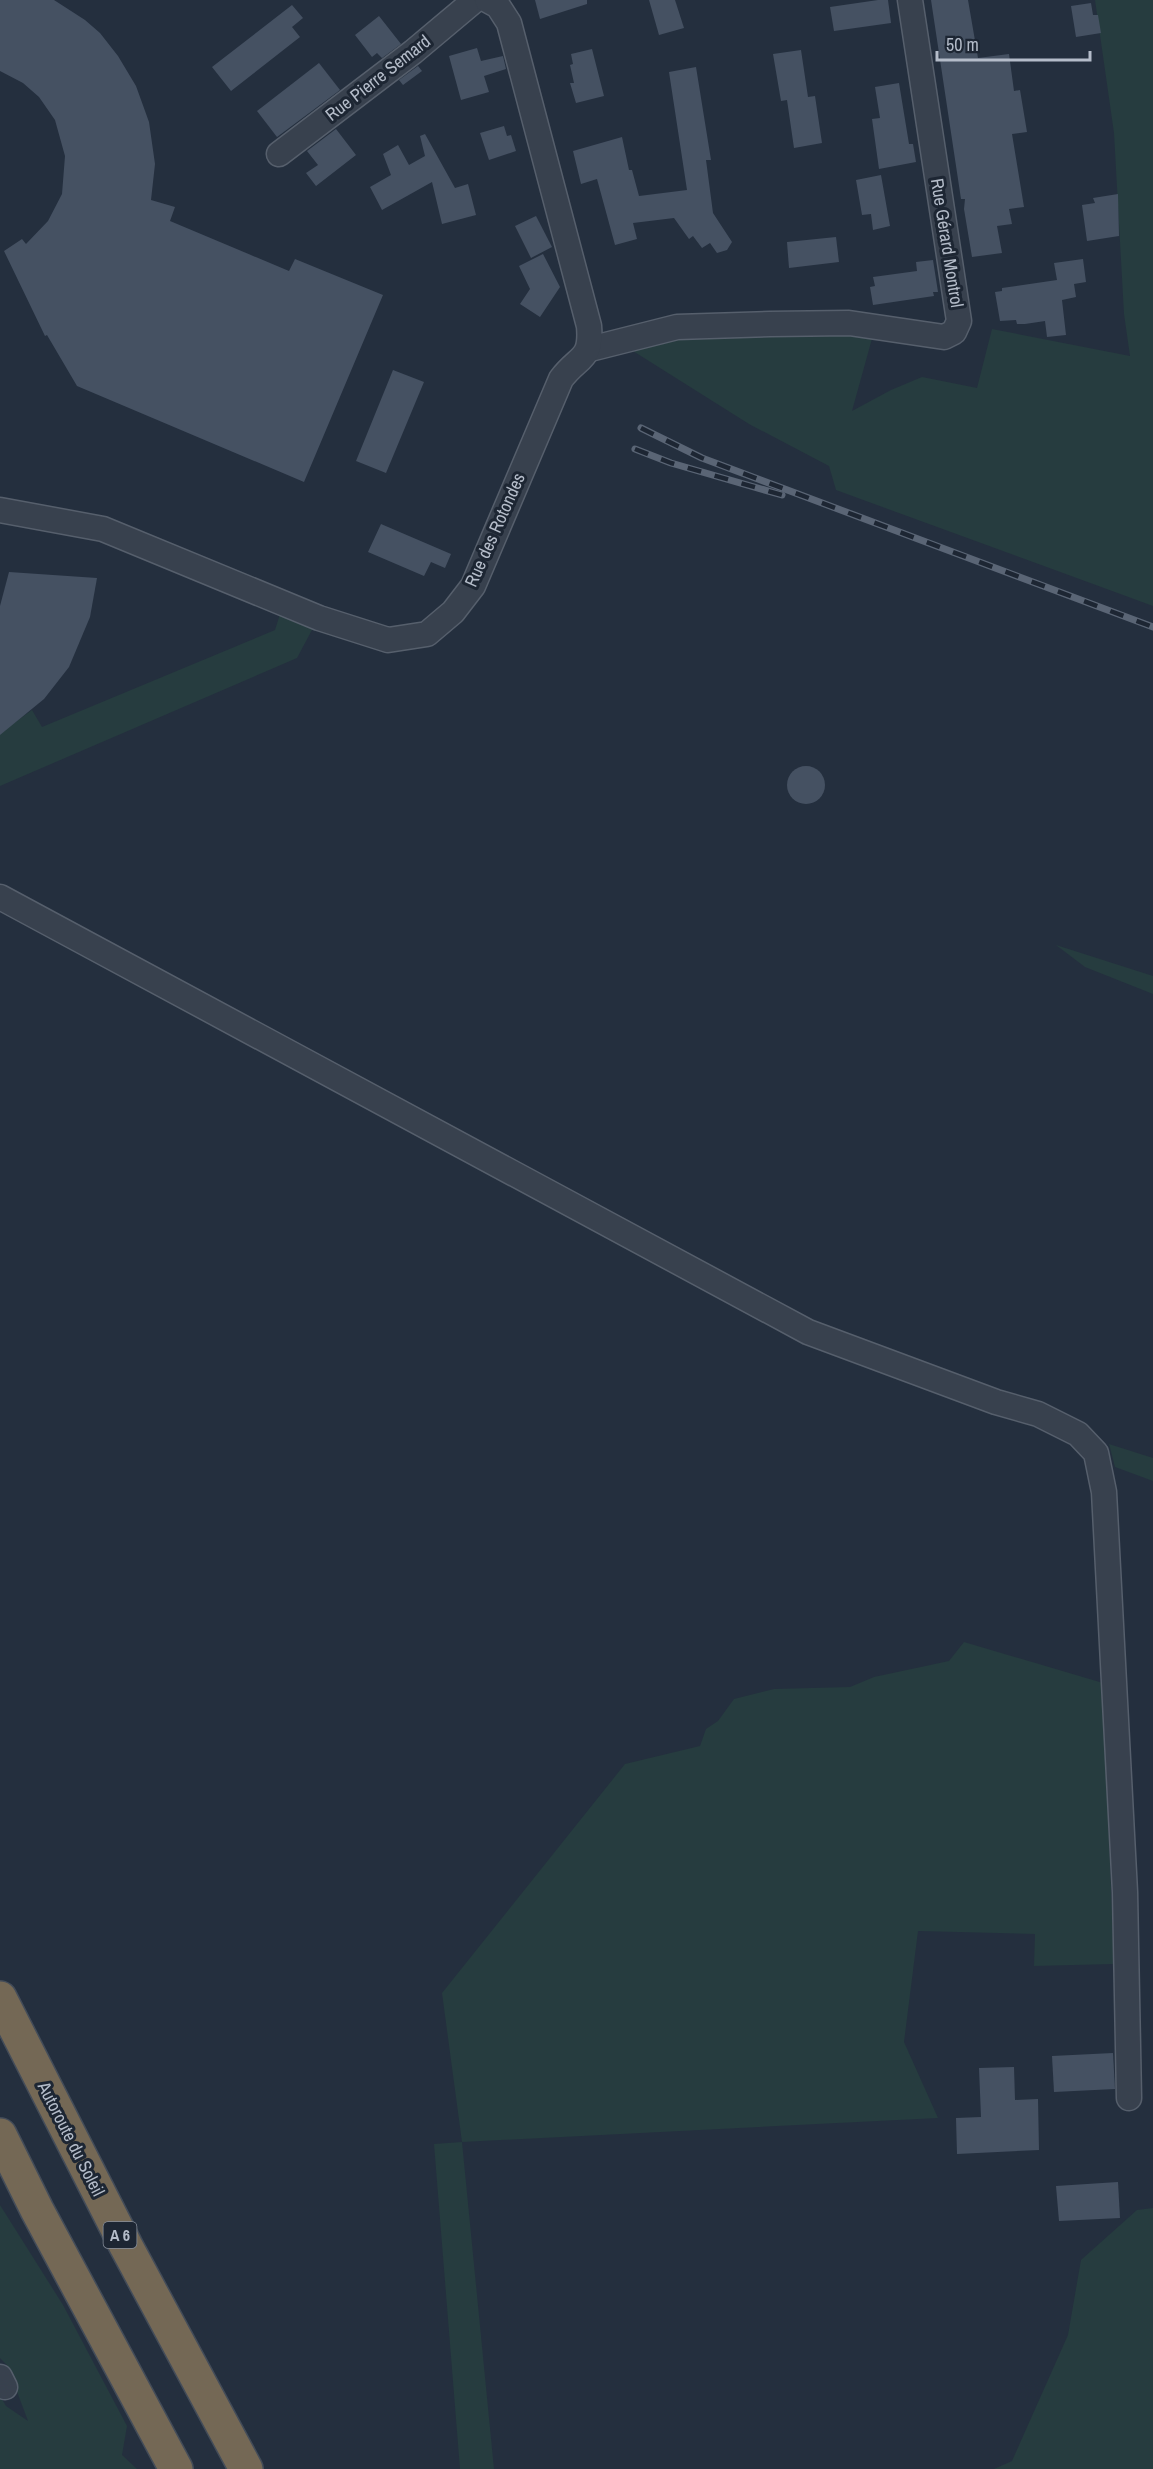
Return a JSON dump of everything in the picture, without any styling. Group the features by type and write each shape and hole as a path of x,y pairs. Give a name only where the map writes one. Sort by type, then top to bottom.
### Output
{"highway":[{"name":"Autoroute du Soleil","path":"0,1998 126,2246 246,2469"},
{"path":"0,2135 37,2210 177,2469"}],"street":[{"name":"Rue Pierre Semard","path":"279,154 413,52 475,0"},
{"path":"487,0 498,6 509,23 589,326 590,349"},
{"name":"Rue Gérard Montrol","path":"590,349 677,327 849,322 944,337 954,332 959,321 910,0"},
{"name":"Rue des Rotondes","path":"0,510 103,529 353,630 388,640 427,634 453,612 473,586 555,390 569,368 584,358 590,349"},
{"path":"0,897 808,1332 996,1402 1038,1414 1078,1434 1096,1453 1104,1492 1125,1892 1129,2098"}],"green space":[{"path":"1095,0 1153,0 1153,606 836,490 829,466 749,424 633,351 699,334 873,335 852,411 891,390 922,377 977,388 992,329 1130,356 1124,314 1114,133"},
{"path":"280,614 313,628 297,658 0,786 0,733 32,710 42,727 275,630"},
{"path":"1056,945 1153,976 1153,994 1085,967"},
{"path":"1109,1444 1153,1458 1153,1481 1115,1467"},
{"path":"964,1642 1103,1683 1114,1964 1034,1966 1035,1934 918,1931 904,2042 938,2118 462,2142 442,1993 625,1764 700,1746 706,1729 718,1721 734,1699 774,1689 850,1687 874,1677 949,1661"},
{"path":"462,2142 494,2469 460,2469 434,2144"},
{"path":"0,2205 63,2305 127,2426 122,2455 137,2469 0,2469 0,2396 6,2406 28,2421 7,2365 0,2358"},
{"path":"1153,2208 1153,2469 994,2469 1012,2461 1068,2335 1081,2260 1137,2210"}],"building":[{"path":"0,0 54,0 85,20 100,33 118,56 136,86 149,122 155,164 151,200 175,207 170,221 289,271 295,259 383,295 304,482 77,386 47,335 45,336 4,251 22,239 26,244 48,221 62,194 65,156 55,120 39,97 23,83 0,71"},
{"path":"535,0 587,0 587,4 540,19"},
{"path":"649,0 675,0 684,28 659,35"},
{"path":"888,0 891,23 834,31 830,7"},
{"path":"931,0 968,0 978,58 1009,54 1014,91 1020,90 1027,132 1012,134 1024,207 1009,209 1012,224 997,226 1002,253 972,257 964,209 965,199 961,199"},
{"path":"1091,3 1093,15 1098,15 1101,33 1076,37 1071,6"},
{"path":"292,5 303,18 292,27 300,37 231,91 212,67"},
{"path":"379,16 401,44 382,58 377,53 372,57 355,35"},
{"path":"477,48 481,61 503,56 506,69 484,76 489,92 461,100 449,56"},
{"path":"592,49 604,96 576,103 570,83 574,83 570,65 573,64 571,54"},
{"path":"801,50 808,97 815,96 822,143 794,148 787,100 781,101 773,54"},
{"path":"319,63 340,90 277,137 257,111"},
{"path":"418,66 422,71 403,85 399,80"},
{"path":"696,67 711,160 706,160 713,213 732,242 727,250 717,253 710,243 702,248 693,236 689,239 674,218 633,223 637,239 615,245 597,179 581,184 573,151 622,137 629,170 632,170 639,196 687,190 669,72"},
{"path":"899,83 909,144 913,144 916,162 879,169 872,119 880,118 875,87"},
{"path":"504,126 507,136 511,135 516,151 489,160 480,133"},
{"path":"336,129 356,155 316,186 306,173 318,165 307,151"},
{"path":"425,134 455,188 468,184 476,215 442,224 432,182 382,210 370,187 391,175 383,154 398,145 409,165 425,156 420,136"},
{"path":"881,175 890,226 873,230 871,214 862,215 856,180"},
{"path":"1118,194 1119,236 1087,241 1082,205 1095,203 1093,198"},
{"path":"536,216 552,247 531,258 515,226"},
{"path":"836,237 839,262 789,268 787,242"},
{"path":"543,254 560,287 540,317 520,304 530,289 519,266"},
{"path":"1083,259 1086,282 1074,284 1076,297 1062,300 1066,335 1047,337 1045,321 1017,324 1016,320 1000,321 995,292 1002,291 1002,288 1057,280 1054,263"},
{"path":"933,260 938,292 933,292 934,296 873,305 870,287 875,286 873,277 917,271 916,262"},
{"path":"393,370 424,382 386,473 356,461"},
{"path":"381,524 451,554 445,568 431,562 424,576 368,552"},
{"path":"9,572 97,578 90,617 69,667 44,699 0,735 0,606"},
{"path":"806,766 819,772 825,785 819,798 806,804 793,798 787,785 793,772"},
{"path":"1113,2053 1115,2089 1054,2092 1052,2056"},
{"path":"1014,2067 1015,2100 1038,2099 1039,2150 957,2154 956,2118 981,2117 979,2068"},
{"path":"1118,2182 1120,2218 1059,2221 1056,2186"}],"railway":[{"path":"641,428 702,458 1153,627"},
{"path":"635,449 671,463 782,495"}]}
